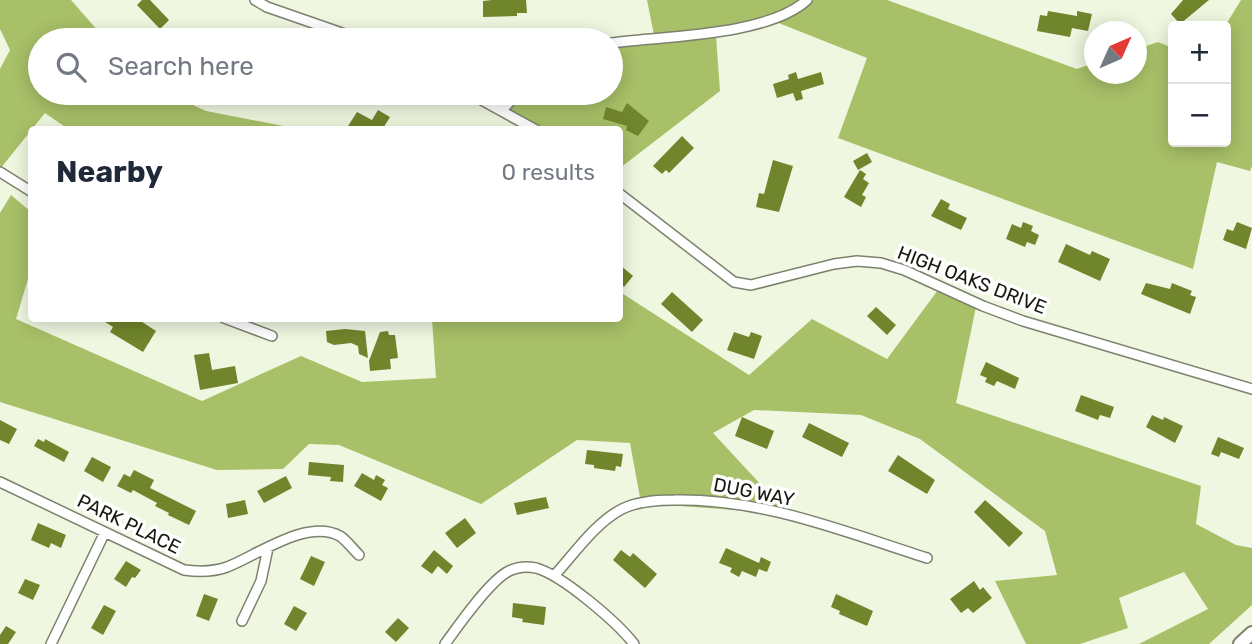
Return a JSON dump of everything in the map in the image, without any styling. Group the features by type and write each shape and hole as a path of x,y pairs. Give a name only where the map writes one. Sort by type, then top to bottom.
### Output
{"main road":[{"path":"1240,644 1252,633"}],"street":[{"path":"255,0 267,7 327,28"},
{"path":"623,42 761,23 789,14 807,0"},
{"path":"492,105 529,126"},
{"path":"502,110 507,105"},
{"path":"0,173 28,190"},
{"name":"HIGH OAKS DRIVE","path":"623,196 734,282 751,285 834,264 857,261 881,263 904,270 1023,321 1252,389"},
{"path":"235,322 272,336"},
{"name":"PARK PLACE","path":"0,482 174,566 196,572 226,567 302,533 321,531 340,536 359,555"},
{"name":"DUG WAY","path":"554,576 599,528 621,510 644,502 663,500 702,499 764,508 927,558"},
{"path":"51,644 106,532"},
{"path":"242,621 261,581 268,548"},
{"path":"445,644 486,591 504,574 522,568 535,568 554,576 584,598 634,644"}],"green space":[{"path":"0,0 71,0 96,28 28,28 28,105 193,105 206,111 284,126 64,126 45,113 35,126 28,126 28,134 0,169 0,69 10,50 0,29"},
{"path":"647,0 887,0 1077,69 1084,67 1084,84 1147,84 1147,46 1158,42 1168,46 1168,147 1231,147 1231,21 1228,21 1241,0 1252,0 1252,166 1250,171 1217,162 1193,269 838,138 867,58 776,22 716,36 720,91 623,166 623,126 520,126 501,113 510,105 623,105 623,47 655,40"},
{"path":"11,195 28,209 28,279 16,319 202,401 301,356 362,382 436,378 432,322 623,322 623,294 749,375 812,319 887,359 938,290 976,307 956,403 1201,486 1196,524 1236,545 1252,548 1252,605 1209,644 1139,644 1208,609 1184,572 1119,598 1128,628 1080,644 1026,644 995,581 1057,575 1045,531 920,439 861,415 754,410 713,433 788,514 641,503 630,443 577,440 481,504 339,445 309,444 283,469 217,470 0,402 0,213"}],"building":[{"path":"142,0 150,0 169,20 159,28 137,5"},
{"path":"526,0 527,13 483,17 483,1"},
{"path":"1183,0 1209,0 1184,21 1177,21 1171,14"},
{"path":"1048,11 1077,16 1077,11 1092,14 1090,21 1084,21 1084,30 1072,28 1070,37 1037,31 1040,15 1047,16"},
{"path":"796,72 798,79 821,72 824,84 801,91 803,99 796,101 793,93 777,98 773,84 789,79 788,75"},
{"path":"627,103 649,121 638,136 626,130 627,126 603,119 606,107 622,112"},
{"path":"378,110 390,117 384,126 348,126 357,112 372,120"},
{"path":"682,136 694,148 669,173 666,170 662,174 653,166"},
{"path":"867,153 872,162 858,170 853,161"},
{"path":"773,160 793,166 779,212 756,207 759,193 764,194"},
{"path":"860,170 866,174 863,179 869,183 862,195 866,197 861,207 844,197"},
{"path":"941,199 950,204 948,209 967,218 961,230 931,216"},
{"path":"1023,222 1033,226 1031,231 1039,235 1035,245 1027,242 1025,247 1006,239 1012,224 1021,228"},
{"path":"1237,222 1252,228 1246,249 1223,240 1227,229 1233,231"},
{"path":"1066,244 1090,255 1092,251 1110,259 1100,281 1058,262"},
{"path":"623,268 633,276 623,286"},
{"path":"1146,283 1170,289 1172,283 1192,291 1190,295 1196,297 1190,314 1141,294"},
{"path":"672,292 703,320 692,332 661,304"},
{"path":"876,307 896,325 887,335 867,316"},
{"path":"105,322 142,322 156,331 143,352 110,332 113,327"},
{"path":"326,331 365,331 368,358 359,354 358,346 351,343 334,345 327,342"},
{"path":"388,331 389,335 395,335 398,358 390,359 391,369 370,371 369,361 380,332"},
{"path":"734,332 749,337 751,332 762,336 754,359 727,350"},
{"path":"209,353 212,370 235,366 238,383 200,390 194,355"},
{"path":"986,362 1019,378 1015,389 997,381 994,386 985,382 987,378 980,375"},
{"path":"1081,395 1114,407 1110,418 1100,415 1098,420 1075,411"},
{"path":"1152,415 1163,420 1164,417 1183,426 1175,443 1146,427"},
{"path":"742,417 774,431 767,449 735,436"},
{"path":"0,420 17,429 9,444 0,440"},
{"path":"809,423 849,443 842,457 802,437"},
{"path":"1218,437 1244,448 1239,459 1221,452 1219,457 1211,454"},
{"path":"38,439 44,442 45,439 69,452 64,462 34,446"},
{"path":"587,450 623,454 621,467 616,466 615,471 585,464"},
{"path":"898,455 935,480 927,494 888,471"},
{"path":"92,457 111,467 103,482 84,471"},
{"path":"309,462 344,465 343,482 330,481 331,477 308,475"},
{"path":"134,470 154,480 150,488 196,511 189,525 168,515 169,513 155,506 157,503 133,490 131,493 117,486 124,474 130,477"},
{"path":"362,473 374,480 376,475 385,480 382,485 388,488 381,501 354,486"},
{"path":"286,476 292,488 264,503 257,491"},
{"path":"546,497 549,508 517,515 514,503"},
{"path":"245,500 248,514 228,518 226,504"},
{"path":"985,500 1023,533 1009,547 974,512"},
{"path":"465,518 476,533 457,548 445,533"},
{"path":"38,523 66,535 61,548 51,543 49,548 31,540"},
{"path":"726,548 759,563 761,557 771,562 767,572 759,569 756,577 742,571 739,577 730,572 732,568 719,563"},
{"path":"434,550 453,566 447,574 438,566 432,574 421,566"},
{"path":"621,550 630,557 633,553 657,574 645,588 613,560"},
{"path":"311,556 325,562 314,586 300,579"},
{"path":"126,561 141,570 135,578 132,577 126,587 114,579"},
{"path":"25,579 40,585 33,600 18,593"},
{"path":"974,581 980,590 983,587 992,598 973,613 968,608 961,613 950,599"},
{"path":"204,594 218,599 209,621 196,616"},
{"path":"836,594 873,611 867,626 839,614 840,611 831,607"},
{"path":"513,603 546,607 544,625 522,622 523,619 512,617"},
{"path":"104,605 116,611 103,635 91,628"},
{"path":"294,606 307,613 296,631 284,624"},
{"path":"398,618 409,628 396,642 385,632"},
{"path":"6,626 16,632 8,644 0,644 0,635"}]}
